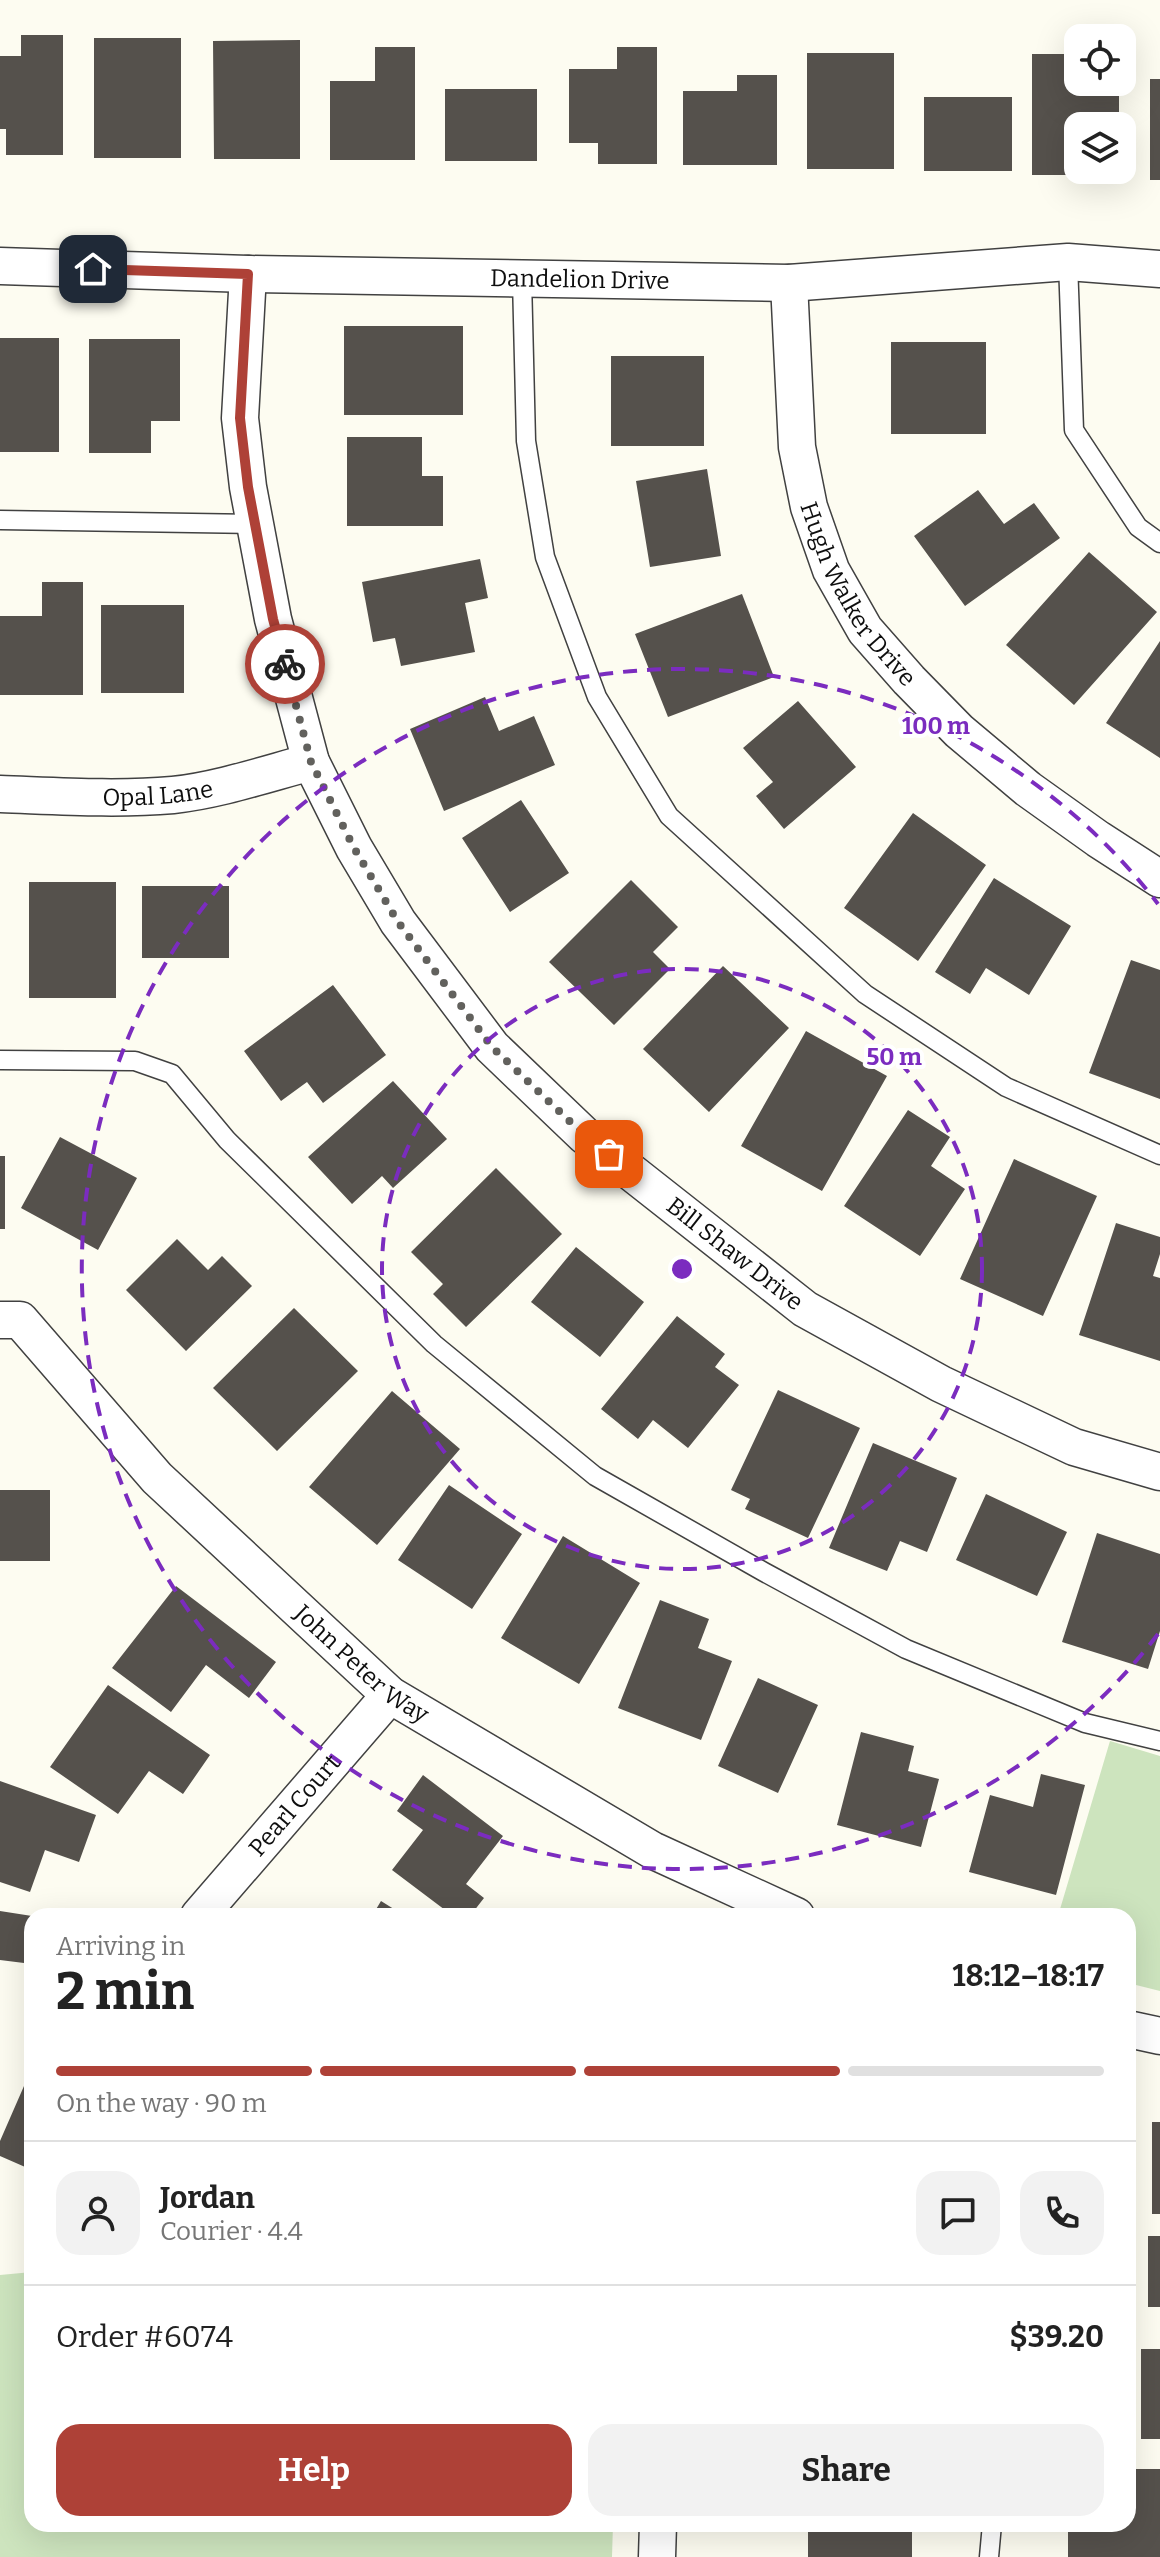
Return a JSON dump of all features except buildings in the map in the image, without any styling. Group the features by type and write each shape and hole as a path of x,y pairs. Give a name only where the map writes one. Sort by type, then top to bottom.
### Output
{"street":[{"name":"Dandelion Drive","path":"0,266 248,274 789,283 1068,262 1160,269"},
{"name":"Bill Shaw Drive","path":"248,274 240,418 248,487 273,619 311,762 354,848 398,922 492,1047 584,1135 805,1309 941,1384 1074,1447 1160,1472"},
{"name":"Hugh Walker Drive","path":"789,283 797,447 809,507 831,570 865,630 959,731 1028,789 1160,879"},
{"name":"Opal Lane","path":"0,794 176,795 311,762"},
{"name":"John Peter Way","path":"0,1320 20,1320 157,1478 390,1695 652,1850 779,1908"},
{"name":"Pearl Court","path":"206,1908 390,1695"},
{"path":"1136,2031 1160,2036"},
{"path":"657,2557 658,2532"}],"lane":[{"path":"1068,262 1074,430 1138,527 1160,543"},
{"path":"522,279 526,441 545,557 597,697 669,816 865,994 1006,1087 1160,1155"},
{"path":"0,520 256,524"},
{"path":"0,1060 135,1061 172,1074 227,1140 434,1344 595,1476 906,1649 1085,1723 1160,1741"},
{"path":"989,2557 991,2532"}],"green space":[{"path":"1110,1741 1160,1756 1160,1991 1136,1985 1136,1908 1060,1908"},
{"path":"24,2273 24,2532 613,2532 612,2557 0,2557 0,2275"}],"way so far":[{"path":"285,664 311,762 354,848 398,922 492,1047 584,1135 609,1154"}],"route":[{"path":"93,269 248,274 240,418 248,487 273,619 285,664"}]}
